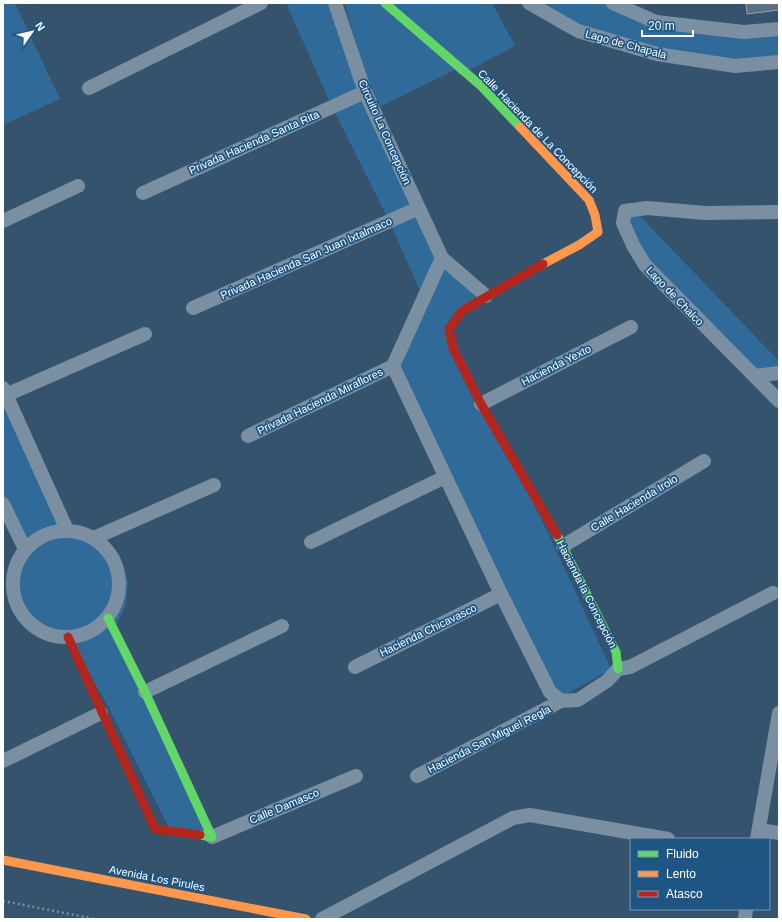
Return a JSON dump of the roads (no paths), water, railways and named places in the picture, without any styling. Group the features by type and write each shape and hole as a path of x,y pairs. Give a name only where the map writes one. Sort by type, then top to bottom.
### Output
{"street":[{"path":"89,88 261,3"},
{"name":"Circuito La Concepción","path":"335,3 366,92 442,258"},
{"name":"Calle Hacienda de La Concepción","path":"385,3 480,85 589,200 595,215 598,232 579,245 486,296"},
{"name":"Lago de Chapala","path":"529,3 578,32 657,54 735,66 779,62"},
{"path":"613,3 656,22 744,32 779,29"},
{"name":"Privada Hacienda Santa Rita","path":"143,193 366,92"},
{"path":"3,221 78,186"},
{"name":"Privada Hacienda San Juan Ixtalmaco","path":"193,308 419,208"},
{"name":"Lago de Chalco","path":"779,212 705,213 647,208 625,211 624,217 624,223 634,247 645,265 779,402"},
{"path":"486,296 442,258 392,366 501,594 550,692 561,701 578,700 607,681 618,669 630,667 772,593"},
{"name":"Hacienda la Concepción","path":"486,296 462,311 449,329 453,348 481,404 563,546 616,652 618,669"},
{"name":"Hacienda Yexto","path":"481,404 631,327"},
{"path":"67,530 5,391 145,334"},
{"name":"Privada Hacienda Miraflores","path":"248,436 392,366"},
{"path":"754,376 779,373"},
{"name":"Calle Hacienda Irolo","path":"563,546 704,461"},
{"path":"311,542 445,477"},
{"path":"94,538 214,485"},
{"path":"3,504 25,549"},
{"path":"67,530 94,538 111,554 119,575 118,598 108,618 91,632 68,637 46,633 27,620 16,600 8,580 16,564 25,549 45,535 67,530"},
{"name":"Hacienda Chicavasco","path":"354,667 501,594"},
{"path":"108,618 145,692 212,836"},
{"path":"145,692 282,626"},
{"path":"68,637 101,713 155,829 212,836"},
{"name":"Hacienda San Miguel Regla","path":"417,776 561,701"},
{"path":"3,761 101,713"},
{"path":"779,713 758,834 779,833"},
{"name":"Calle Damasco","path":"212,836 356,776"},
{"path":"322,919 513,818 530,815 662,838"},
{"name":"Avenida Los Pirules","path":"3,860 306,919"}]}
